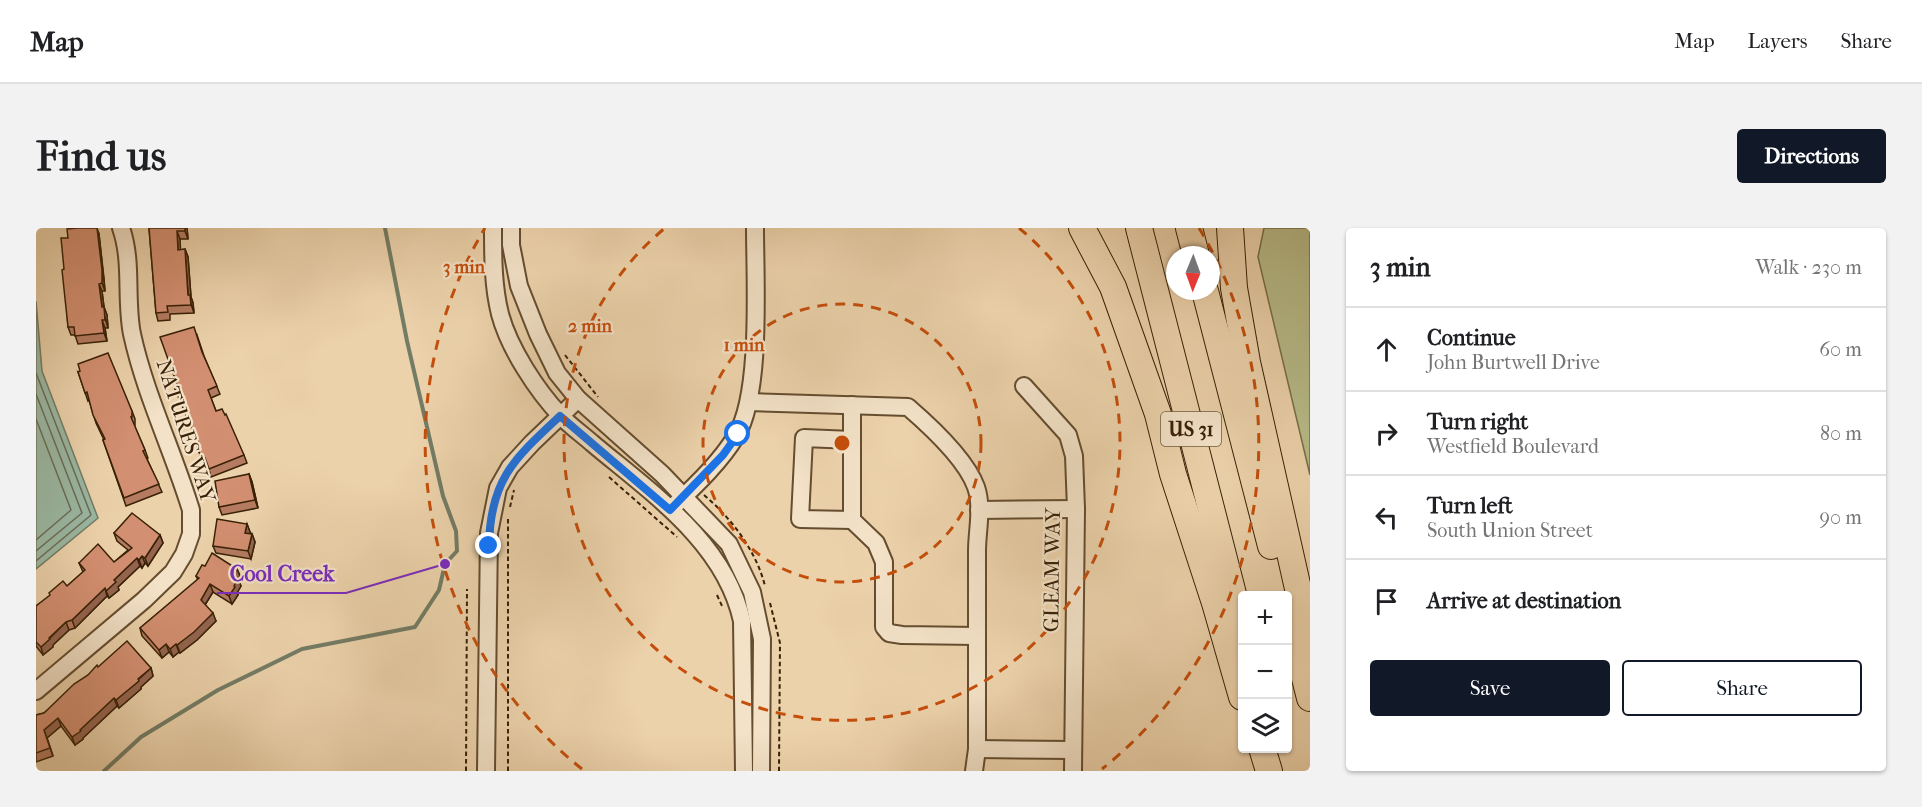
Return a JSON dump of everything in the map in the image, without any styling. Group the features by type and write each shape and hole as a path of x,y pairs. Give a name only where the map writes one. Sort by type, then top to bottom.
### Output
{"highway":[{"path":"1082,228 1113,287 1158,414 1173,474 1215,603 1238,683"},
{"name":"US 31","path":"1139,228 1238,613"},
{"path":"1189,228 1194,246"},
{"path":"1230,228 1234,288 1247,362 1310,642"},
{"name":"US 31","path":"1207,300 1282,591"},
{"path":"1292,630 1310,698"},
{"path":"1264,753 1269,771"},
{"path":"1274,753 1279,771"}],"street":[{"name":"NATURES WAY","path":"36,691 144,600 173,572 184,554 191,534 191,510 188,498 140,363 132,332 127,265 121,228"},
{"path":"493,228 494,272 501,315 522,365 560,416 681,518 725,573 738,600 742,621 744,771"},
{"path":"511,228 511,244 519,286 538,334 557,373 578,399 662,474 729,544 752,592 762,639 761,771"},
{"path":"670,510 723,455 738,434 749,402 754,345 755,228"},
{"name":"GLEAM WAY","path":"1024,386 1068,435 1074,456 1076,509 1073,771"},
{"path":"486,771 489,533 494,503 498,488 510,467 578,399"},
{"path":"749,402 909,407 932,428 970,472 977,489 979,510 977,749 974,771"},
{"path":"852,405 852,520"},
{"path":"852,440 804,438 801,519 852,520 876,543 884,562 884,627 889,633 977,636"},
{"path":"979,510 1076,509"},
{"path":"977,749 1072,750"}],"path":[{"path":"608,476 678,538"},
{"path":"508,771 508,515 515,485"},
{"path":"466,771 467,589"},
{"path":"715,589 723,609"}],"green space":[{"path":"1264,228 1310,228 1310,475 1258,257"}],"water":[{"path":"36,301 42,371 98,518 36,569"}],"building":[{"path":"97,228 102,270 102,283 99,284 102,307 104,307 105,320 102,320 104,333 75,336 74,327 68,327 61,238 68,238 67,229"},
{"path":"149,228 185,228 185,231 177,231 178,250 185,249 188,295 190,295 191,305 167,306 168,312 156,313"},
{"path":"194,327 217,386 208,390 216,411 222,409 226,414 244,455 209,469 205,458 202,459 197,447 200,446 175,389 178,387 160,337"},
{"path":"108,353 132,411 131,417 145,450 143,451 159,484 124,498 103,440 105,439 93,415 87,392 85,393 78,372 80,371 78,364"},
{"path":"249,474 255,500 219,507 215,481"},
{"path":"132,513 160,535 145,558 142,556 139,560 137,558 114,580 116,582 106,591 105,588 41,647 36,642 36,606 63,581 67,586 85,570 79,563 98,544 114,562 132,548 114,533"},
{"path":"217,519 247,524 245,533 252,534 248,551 213,546"},
{"path":"212,553 237,569 233,575 238,578 235,587 229,596 210,584 201,600 213,613 177,645 170,649 166,644 159,650 140,628 199,578 196,576"},
{"path":"127,641 151,668 138,679 139,681 116,700 114,698 72,737 58,718 44,730 50,748 36,753 36,715 44,713 74,684 88,675 97,665 98,667"}],"waterway":[{"path":"104,771 141,737 218,690 302,649 415,627 439,590 445,564 457,551 456,531 443,496 407,341 385,228"}],"place":[{"name":"Cool Creek","path":"445,564"}],"route":[{"path":"489,546 489,533 498,488 510,467 560,416 670,510 723,455 738,434"}]}
